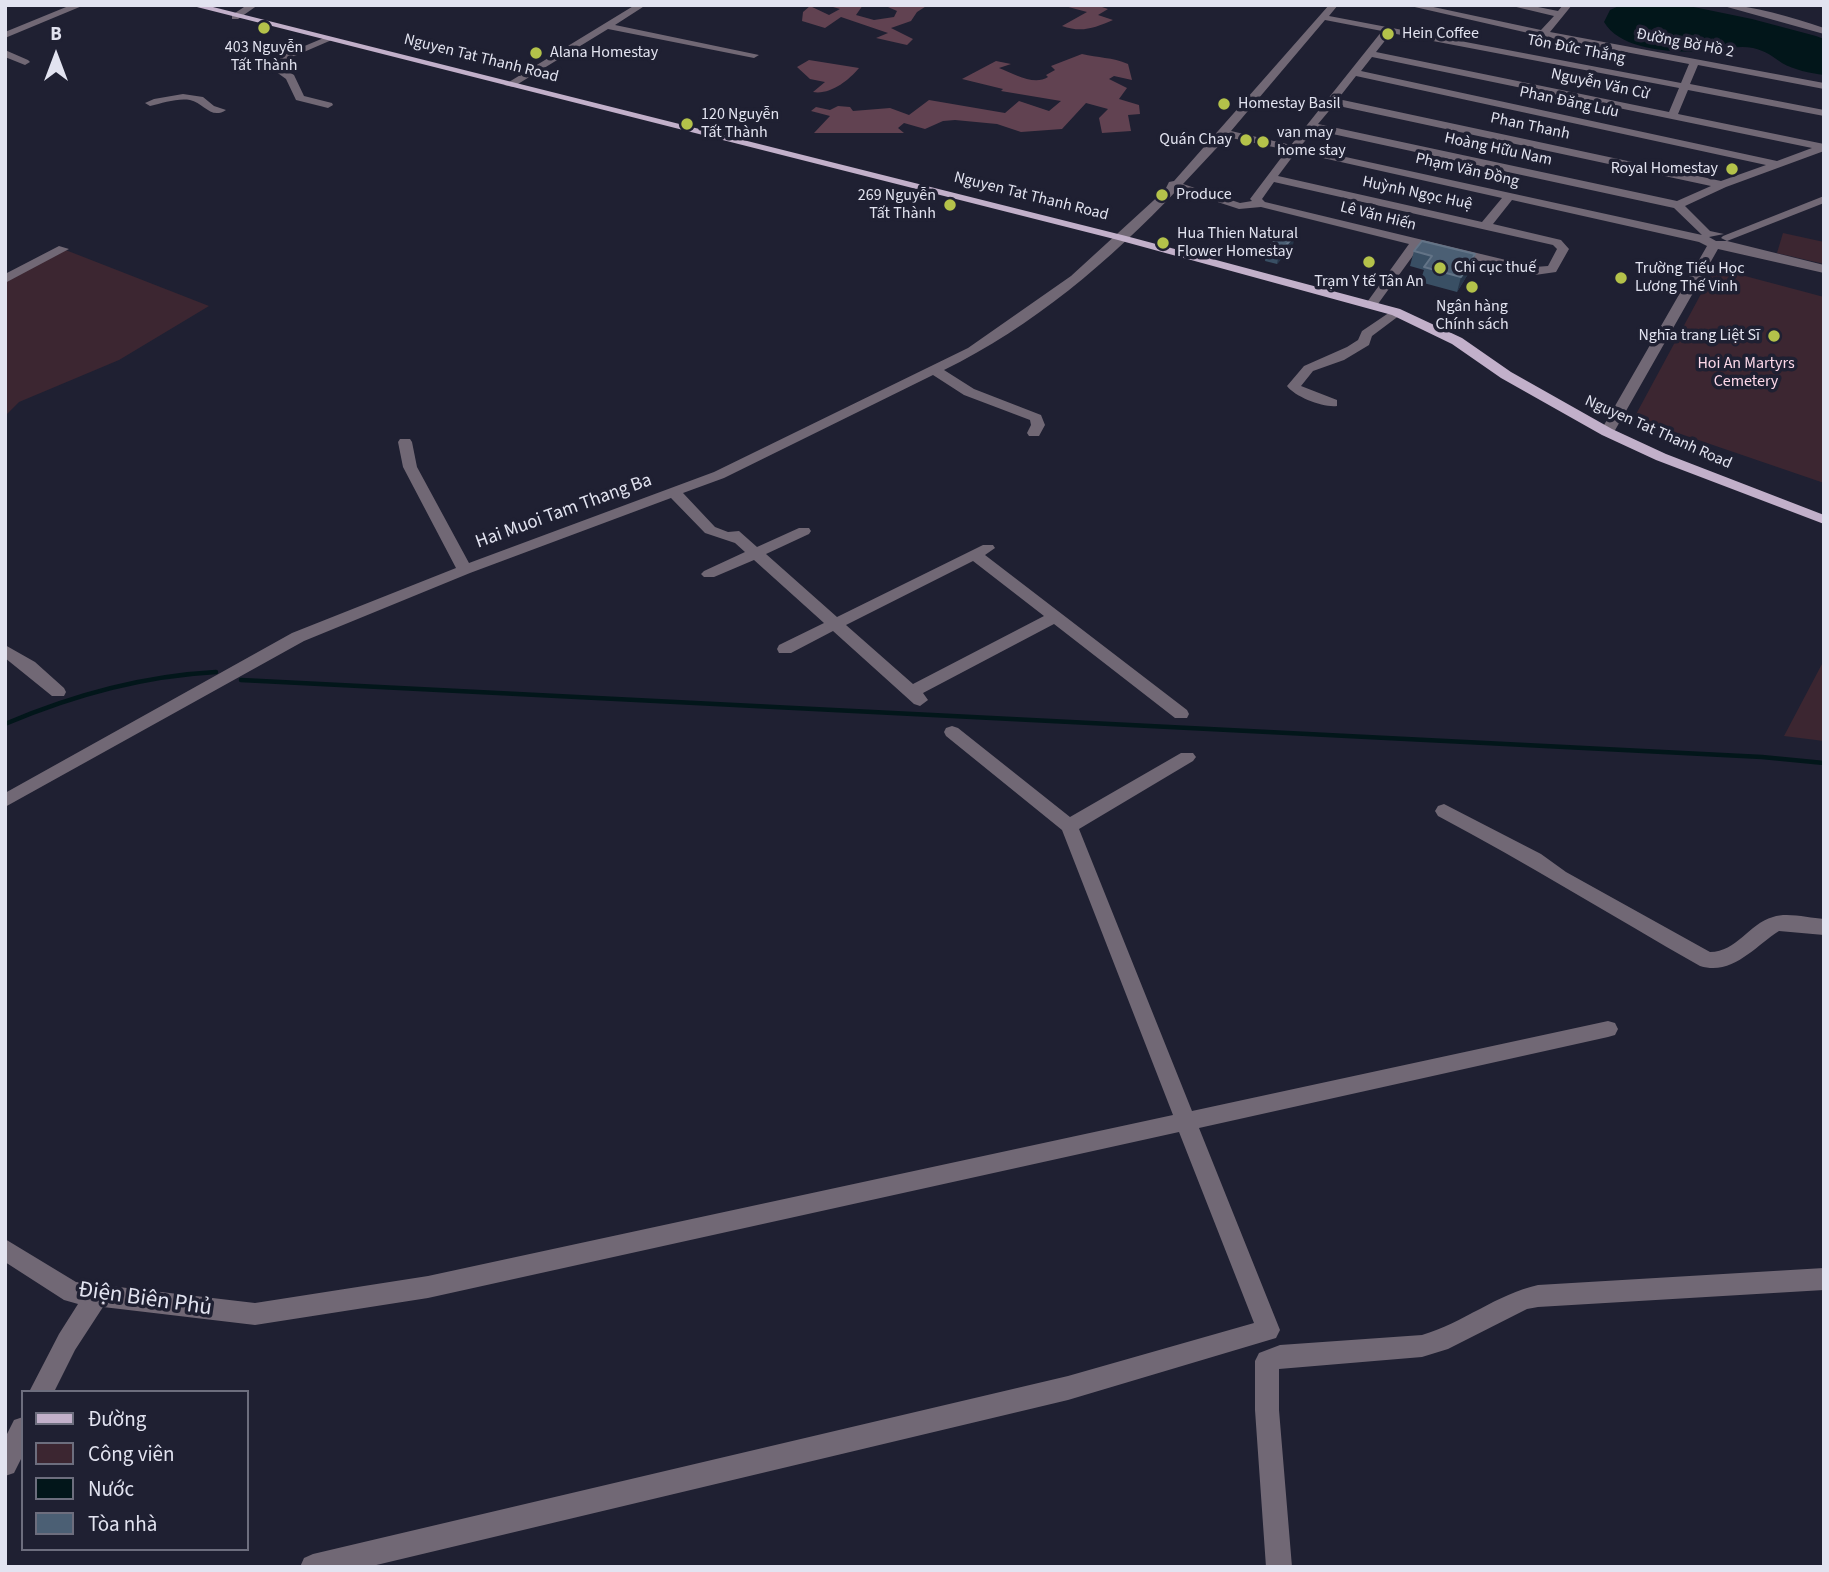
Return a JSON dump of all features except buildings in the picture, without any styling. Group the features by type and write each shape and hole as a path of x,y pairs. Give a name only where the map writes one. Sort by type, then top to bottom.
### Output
{"main road":[{"name":"Nguyen Tat Thanh Road","path":"193,5 1122,237 1396,312 1457,341 1506,375 1607,432 1661,457 1824,520"}],"street":[{"path":"235,17 254,5"},
{"path":"509,85 642,5"},
{"name":"Hai Muoi Tam Thang Ba","path":"5,801 298,637 465,570 719,475 934,370 1010,329 1122,237 1224,133 1334,5"},
{"name":"Đường Bờ Hồ 2","path":"1410,5 1541,33 1824,86"},
{"path":"1512,5 1560,14"},
{"path":"1529,56 1541,33 1568,5"},
{"path":"1724,5 1783,18 1824,31"},
{"path":"5,35 77,6"},
{"name":"Tôn Đức Thắng","path":"1322,17 1824,113"},
{"path":"605,26 754,55"},
{"path":"1258,201 1270,178 1292,148 1388,30"},
{"path":"328,39 310,49 269,63 290,77 300,98 328,105"},
{"path":"5,53 25,62"},
{"name":"Nguyễn Văn Cừ","path":"1370,54 1824,147"},
{"path":"1672,116 1695,62"},
{"name":"Phan Đăng Lưu","path":"1355,73 1484,117 1629,148 1777,164"},
{"path":"1484,117 1508,82"},
{"path":"150,103 169,96 190,98 205,102 211,109 221,110"},
{"name":"Phan Thanh","path":"1331,100 1484,117 1629,148 1722,185"},
{"name":"Hoàng Hữu Nam","path":"1311,125 1678,205"},
{"name":"Phạm Văn Đồng","path":"1224,133 1508,197 1716,240 1824,269"},
{"path":"1716,240 1678,205 1722,185 1824,147"},
{"name":"Huỳnh Ngọc Huệ","path":"1270,178 1557,242 1563,249 1552,269 1535,271"},
{"name":"Lê Văn Hiến","path":"1174,184 1239,206 1258,201 1535,271"},
{"path":"1486,225 1508,197"},
{"path":"1607,432 1716,240 1822,201"},
{"path":"1371,305 1416,243"},
{"path":"5,279 63,249"},
{"path":"1332,403 1296,389 1294,386 1301,374 1317,362 1340,357 1364,342 1366,334 1396,312"},
{"path":"934,370 969,392 1036,418 1038,425 1034,433"},
{"path":"405,442 410,467 465,570"},
{"path":"674,492 710,530 717,534 737,536 916,696 1055,617"},
{"path":"709,574 804,531"},
{"path":"785,649 981,552 1055,617 1181,714"},
{"path":"5,650 29,666 58,692"},
{"path":"313,1567 1068,1388 1269,1330 1069,826 952,732"},
{"path":"1069,826 1187,757"},
{"path":"1444,811 1535,859 1559,877 1707,960 1726,958 1750,945 1776,923 1824,927"},
{"name":"Điện Biên Phủ","path":"5,1249 72,1292 255,1314 428,1287 1608,1029"},
{"path":"1279,1567 1267,1410 1267,1361 1280,1357 1422,1346 1440,1341 1524,1299 1538,1296 1824,1279"},
{"path":"42,1390 67,1342 97,1295"},
{"path":"5,1464 21,1433"}],"green space":[{"path":"1783,233 1824,242 1824,264 1777,253"},
{"path":"63,249 209,306 119,360 19,402 5,416 5,279"},
{"name":"Hoi An Martyrs Cemetery","path":"1715,268 1824,297 1824,483 1634,418"},
{"path":"1822,664 1824,741 1784,736"}],"shaded area":[{"path":"826,5 863,5 856,15 874,20 894,17 897,11 888,7 890,5 928,5 917,12 911,21 891,28 913,39 907,45 876,38 888,33 841,17 825,28 802,21 803,12 810,6 829,15 840,9"},
{"path":"1061,5 1096,5 1108,9 1098,15 1113,20 1088,29 1062,26 1087,12"},
{"path":"1082,54 1128,64 1132,80 1114,76 1109,79 1127,88 1119,99 1139,105 1140,114 1128,115 1131,131 1102,133 1099,118 1108,109 1086,103 1062,129 1021,132 997,124 955,120 943,121 925,129 904,123 898,128 904,133 814,133 830,116 811,111 816,107 830,110 838,106 850,107 853,111 890,108 909,115 929,100 1005,113 1019,101 1049,111 1061,101 1001,91 1003,89 962,79 996,61 1011,64 999,68 1017,76 1030,80 1042,79 1055,70 1051,66"},
{"path":"809,60 859,68 838,86 813,92 825,82 810,79 797,67"}],"water":[{"path":"1621,5 1684,5 1816,36 1824,39 1824,75 1792,68 1753,48 1679,51 1636,44 1612,32 1604,22 1610,10"}],"waterway":[{"path":"5,724 56,704 108,689 161,678 216,672"},
{"path":"241,680 1762,757 1824,763"}],"place":[{"name":"403 Nguyễn Tất Thành","path":"264,28"},
{"name":"Hein Coffee","path":"1388,34"},
{"name":"Alana Homestay","path":"536,53"},
{"name":"Homestay Basil","path":"1224,104"},
{"name":"120 Nguyễn Tất Thành","path":"687,124"},
{"name":"Quán Chay","path":"1246,140"},
{"name":"van may home stay","path":"1263,142"},
{"name":"Royal Homestay","path":"1732,169"},
{"name":"Produce","path":"1162,195"},
{"name":"269 Nguyễn Tất Thành","path":"950,205"},
{"name":"Hua Thien Natural Flower Homestay","path":"1163,243"},
{"name":"Trạm Y tế Tân An","path":"1369,262"},
{"name":"Chi cục thuế","path":"1440,268"},
{"name":"Trường Tiếu Học Lương Thế Vinh","path":"1621,278"},
{"name":"Ngân hàng Chính sách","path":"1472,287"},
{"name":"Nghĩa trang Liệt Sĩ","path":"1774,336"}]}
